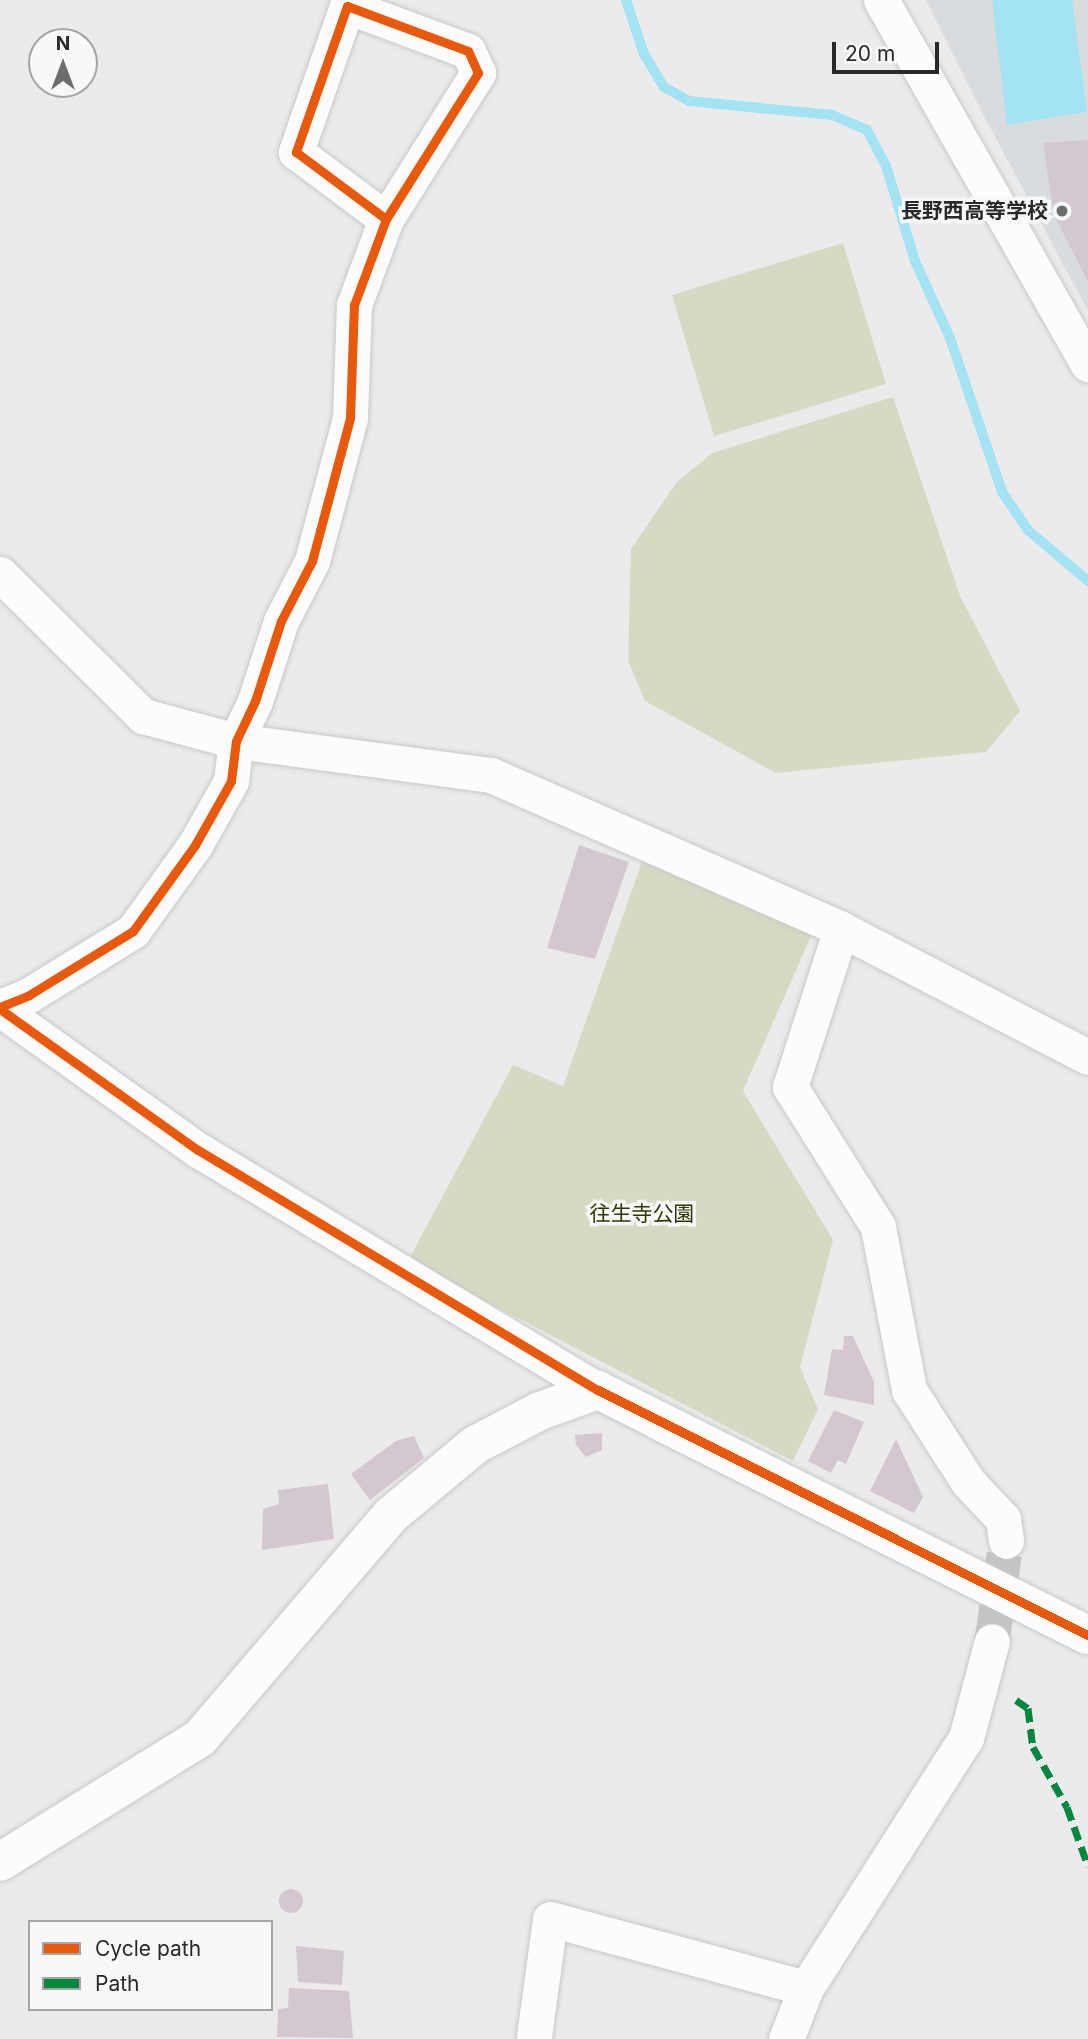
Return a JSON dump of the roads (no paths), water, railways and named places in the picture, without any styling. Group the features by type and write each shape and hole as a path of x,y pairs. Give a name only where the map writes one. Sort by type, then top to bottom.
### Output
{"street":[{"path":"881,0 1088,364"},
{"path":"0,1008 29,995 133,931 195,845 231,781 236,741 255,701 281,621 312,561 350,418 354,305 386,219 478,73 468,51 346,6 296,152 386,219"},
{"path":"0,574 143,716 236,741 491,775 841,929 1088,1056"},
{"path":"841,929 790,1087 878,1227 909,1390 968,1482 1003,1519 1006,1541"},
{"path":"0,1008 198,1150 598,1390 1088,1634"},
{"path":"0,1862 200,1738 390,1516 475,1445 540,1411 598,1390"},
{"path":"786,2039 806,1989 966,1738 992,1641"},
{"path":"534,2036 550,1919 806,1989"}],"water":[{"path":"992,0 1072,0 1087,112 1007,125"}],"waterway":[{"path":"626,0 644,54 664,87 689,101 832,115 867,130 886,166 915,261 950,338 1002,492 1028,530 1088,581"}],"tunnel":[{"path":"992,1641 1006,1541"}],"place":[{"name":"長野西高等学校","path":"1062,211"}],"park label":[{"name":"往生寺公園","path":"642,1214"}]}
